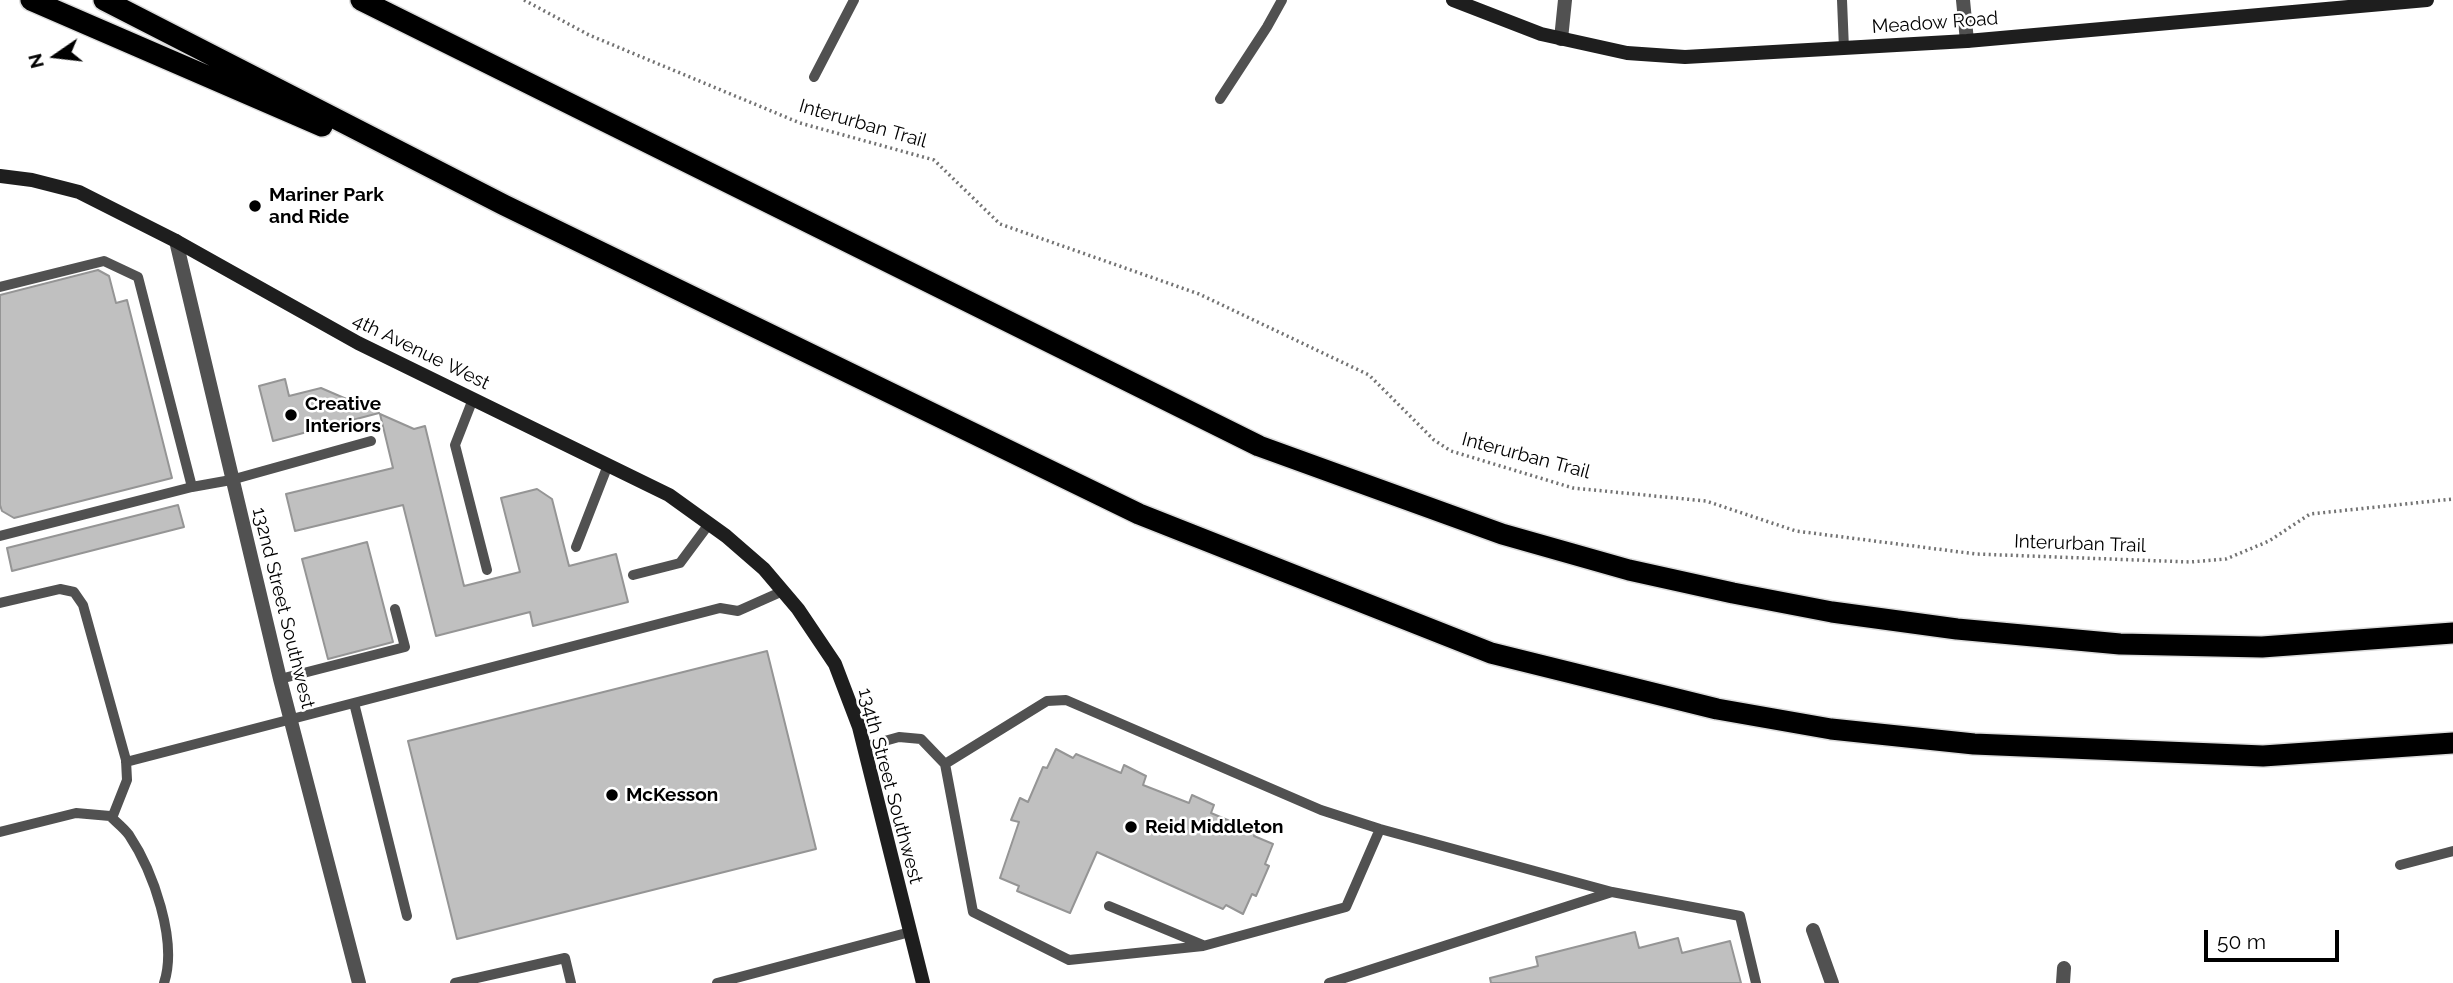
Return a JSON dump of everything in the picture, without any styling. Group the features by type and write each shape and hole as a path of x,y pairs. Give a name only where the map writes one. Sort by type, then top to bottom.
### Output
{"highway":[{"path":"31,0 504,205"},
{"path":"104,0 504,205 1139,514 1491,653 1717,709 1831,729 1974,744 2263,756 2453,743"},
{"path":"361,0 1259,446 1502,534 1629,570 1733,593 1832,612 1957,629 2120,644 2262,647 2453,633"}],"street":[{"name":"Meadow Road","path":"1453,0 1497,19 1561,39 1627,53 1685,57 1967,41 2427,0"},
{"path":"1561,39 1566,14 1564,0"},
{"path":"1964,0 1967,41"},
{"name":"4th Avenue West","path":"0,176 32,180 79,192 176,241 358,343 669,495 764,569 798,609"},
{"name":"132nd Street Southwest","path":"176,241 290,720 359,983"},
{"name":"134th Street Southwest","path":"798,609 835,664 863,747 923,983"},
{"path":"1813,930 1832,983"}],"lane":[{"path":"814,77 854,0"},
{"path":"1220,99 1233,83 1282,0"},
{"path":"1842,0 1844,49"},
{"path":"0,287 104,261 138,277 192,486"},
{"path":"473,399 454,445 487,570"},
{"path":"0,536 192,486 231,480 371,441"},
{"path":"576,547 608,465"},
{"path":"633,575 680,563 709,524"},
{"path":"0,603 60,589 74,592 83,605 126,762 127,780 113,818"},
{"path":"126,762 720,608 738,611 783,591"},
{"path":"280,678 405,647 395,609"},
{"path":"945,764 1047,701 1066,700 1321,810 1380,829 1612,892 1740,916 1756,983"},
{"path":"354,703 407,916"},
{"path":"863,747 899,737 921,739 945,764 973,912 1069,960 1203,946 1346,907 1380,829"},
{"path":"0,832 76,813 113,818 129,835 159,902 170,946 164,983"},
{"path":"2400,866 2453,851"},
{"path":"1329,983 1612,892"},
{"path":"1109,906 1203,946"},
{"path":"717,983 910,932"},
{"path":"455,983 565,958 571,983"}],"path":[{"name":"Interurban Trail","path":"524,0 589,35 800,122 934,160 1000,224 1199,294 1369,375 1434,440 1451,451 1573,488 1706,501 1797,531 1976,554 2190,562 2226,559 2269,541 2310,514 2453,499"}],"building":[{"path":"98,270 109,276 116,303 127,300 172,478 14,518 2,511 0,505 0,295"},
{"path":"285,379 289,396 321,388 379,413 273,441 259,386"},
{"path":"380,414 414,429 425,426 464,586 520,572 501,498 537,489 552,499 569,566 616,554 628,602 533,626 530,612 436,636 403,505 295,531 286,494 393,468"},
{"path":"178,505 184,527 12,571 7,548"},
{"path":"367,542 393,642 328,659 302,559"},
{"name":"McKesson","path":"767,651 816,849 457,939 408,741"},
{"name":"Reid Middleton","path":"1056,749 1073,758 1076,754 1121,773 1124,765 1146,776 1143,785 1189,803 1192,795 1214,805 1211,813 1256,832 1254,836 1273,844 1265,864 1269,866 1256,896 1252,894 1243,914 1226,905 1223,909 1097,852 1070,913 1017,891 1019,886 1000,878 1019,822 1011,820 1020,798 1028,802 1043,767 1047,768"},
{"path":"1635,932 1639,948 1678,938 1682,953 1730,941 1741,983 1491,983 1490,978 1538,966 1536,957"}],"place":[{"name":"Mariner Park and Ride","path":"255,206"},
{"name":"Creative Interiors","path":"291,415"},
{"name":"McKesson","path":"612,795"},
{"name":"Reid Middleton","path":"1131,827"}]}
